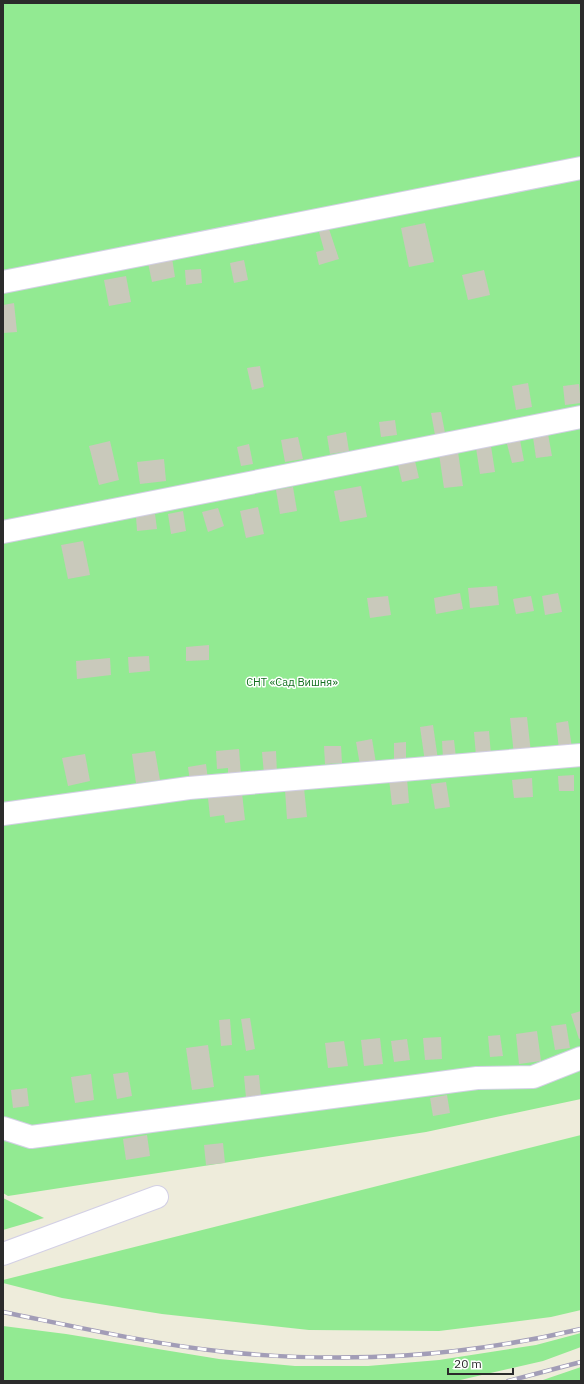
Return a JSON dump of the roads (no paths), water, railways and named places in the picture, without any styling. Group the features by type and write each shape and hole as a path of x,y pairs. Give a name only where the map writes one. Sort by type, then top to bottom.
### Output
{"street":[{"path":"3,282 581,168"},
{"path":"3,532 581,417"},
{"path":"3,814 189,788 581,755"},
{"path":"3,1128 31,1137 477,1078 533,1078 581,1058"},
{"path":"3,1254 157,1197"}],"railway":[{"path":"3,1312 114,1335 198,1349 271,1356 405,1356 492,1346 537,1339 581,1329"},
{"path":"508,1381 581,1362"}],"park label":[{"name":"СНТ «Сад Вишня»","path":"292,682"}]}
